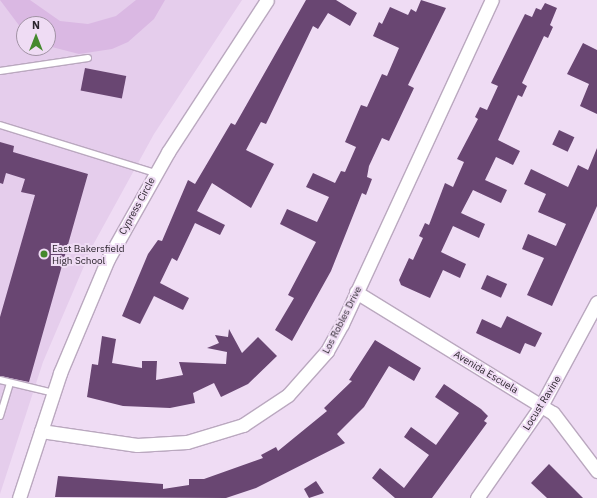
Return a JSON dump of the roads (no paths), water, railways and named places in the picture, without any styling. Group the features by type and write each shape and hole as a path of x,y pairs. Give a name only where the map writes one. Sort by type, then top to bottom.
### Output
{"street":[{"name":"Cypress Circle","path":"19,498 54,393 108,260 155,173 267,0"},
{"name":"Los Robles Drive","path":"41,431 162,445 216,436 243,425 273,406 309,374 327,352 492,0"},
{"name":"Avenida Escuela","path":"356,292 553,413 597,471"},
{"name":"Locust Ravine","path":"477,498 541,406 597,302"}],"lane":[{"path":"0,71 88,58"},
{"path":"0,125 155,173"},
{"path":"0,380 54,393"},
{"path":"0,416 10,383"}],"place":[{"name":"East Bakersfield High School","path":"44,254"}]}
